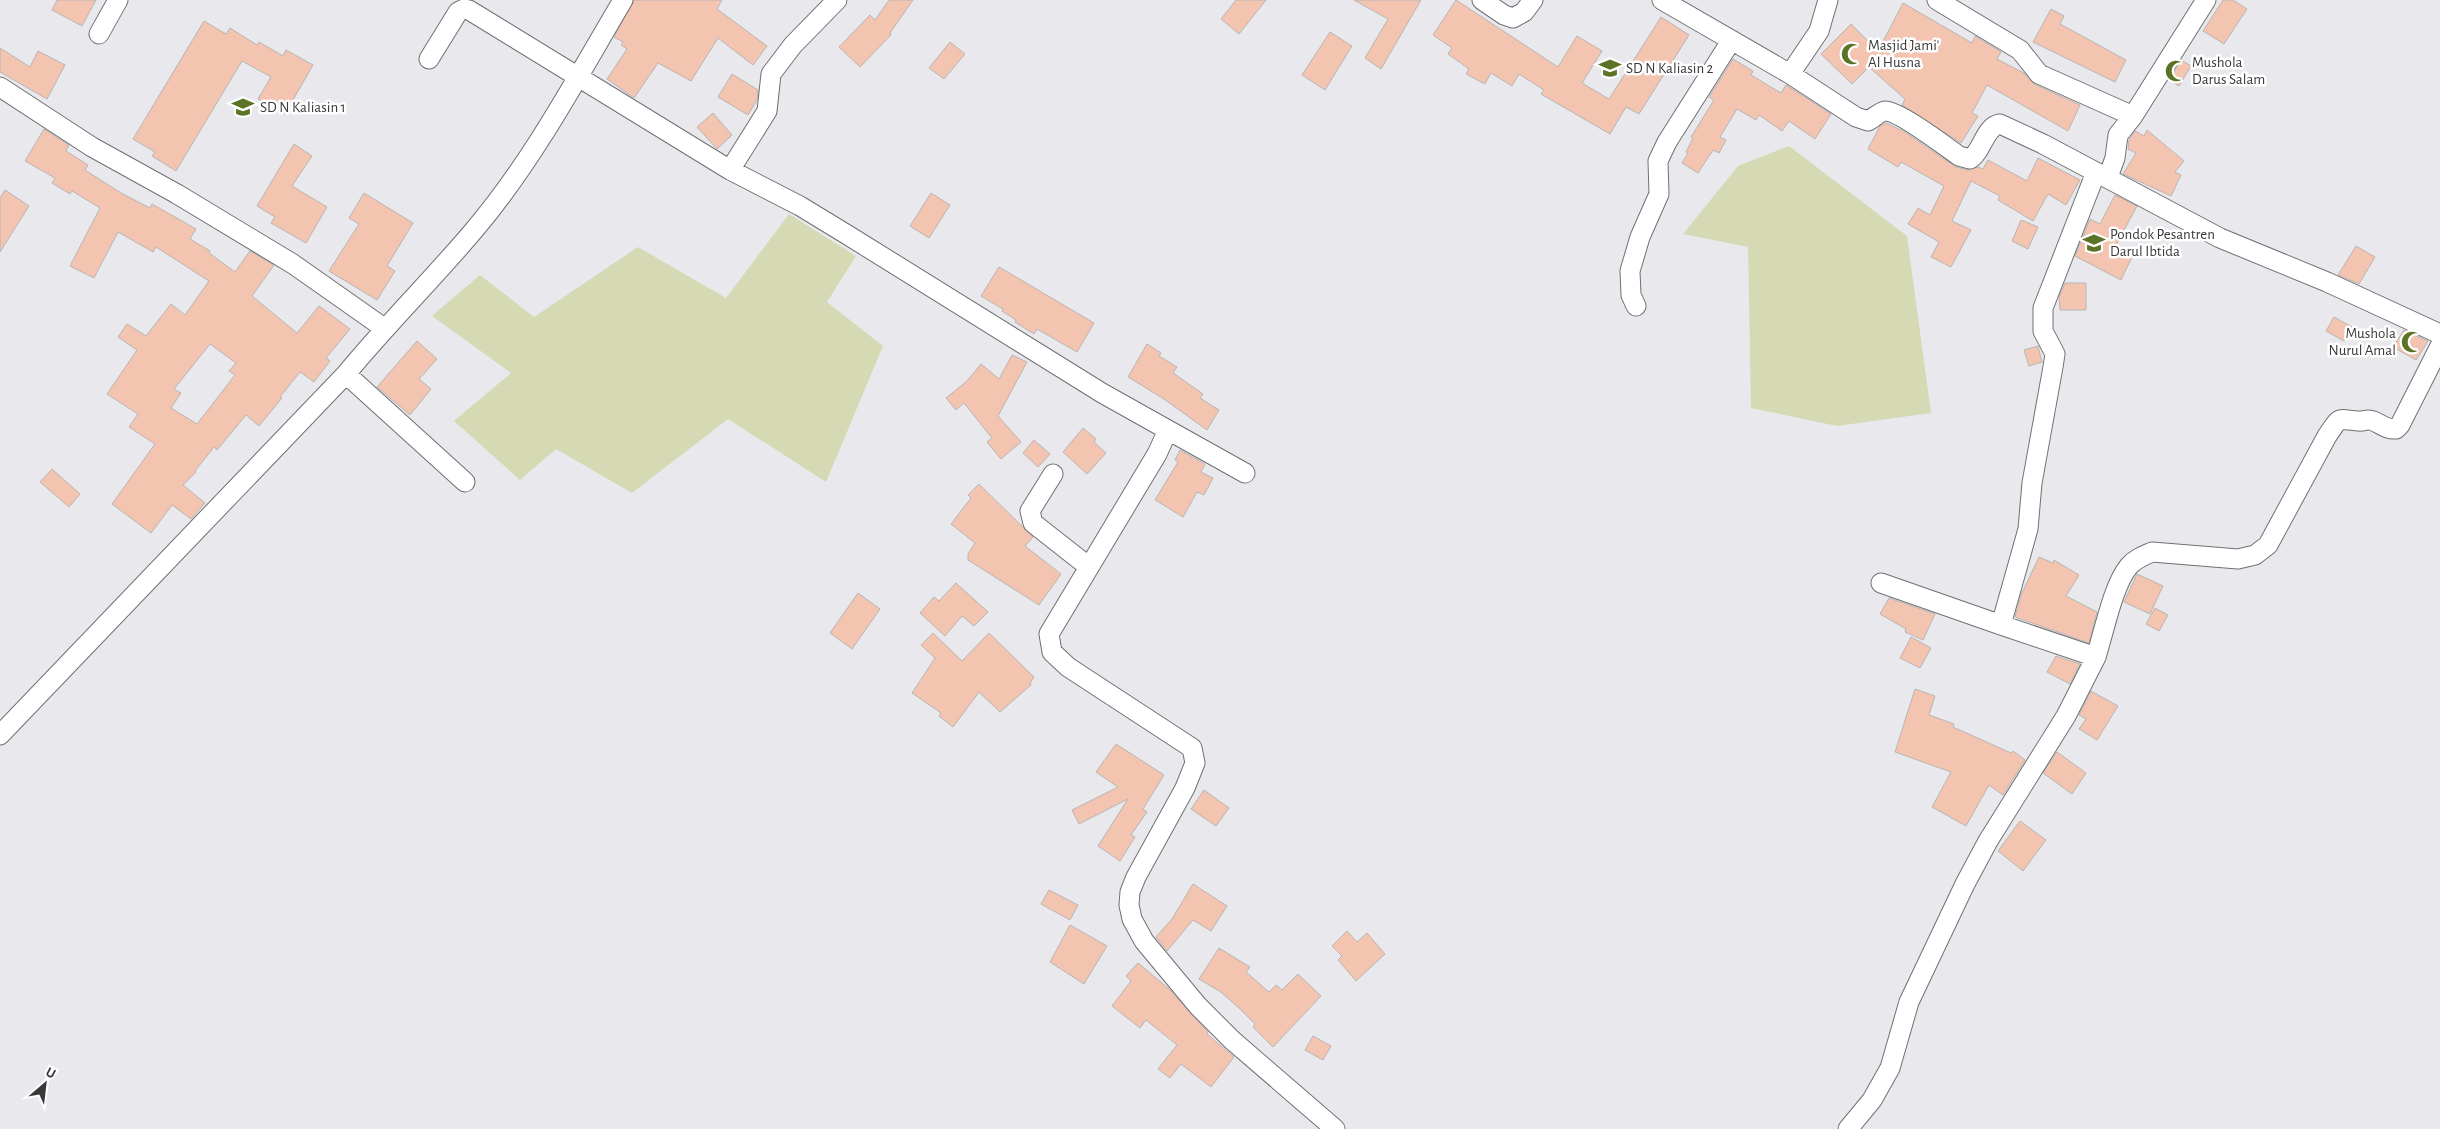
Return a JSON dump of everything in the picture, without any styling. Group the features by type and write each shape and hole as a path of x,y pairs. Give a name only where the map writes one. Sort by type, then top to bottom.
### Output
{"street":[{"path":"99,34 118,0"},
{"path":"0,736 346,374 384,328 475,229 512,181 578,77 623,0"},
{"path":"730,170 767,111 771,74 793,45 837,0"},
{"path":"1482,0 1504,15 1513,18 1524,12 1533,0"},
{"path":"1662,0 1731,42 1790,74 1856,117 1868,121 1882,112 1888,111 1900,116 1959,156 1970,159 1975,156 1992,128 2000,124 2043,144 2220,238 2327,282 2440,334"},
{"path":"1790,74 1819,31 1828,0"},
{"path":"1937,0 2020,50 2039,74 2133,116"},
{"path":"2001,626 2028,529 2032,483 2055,354 2043,331 2043,308 2102,175 2115,158 2118,135 2133,116 2206,0"},
{"path":"429,58 458,12 466,9 730,170 846,234 1102,393 1245,473"},
{"path":"1636,306 1631,295 1630,271 1640,237 1659,194 1658,161 1667,142 1731,42"},
{"path":"0,87 92,147 293,264 384,328"},
{"path":"1848,1129 1872,1100 1890,1068 1909,1002 1965,884 1988,841 2066,716 2096,657 2117,588 2130,565 2140,557 2152,552 2238,559 2255,555 2272,538 2327,436 2338,421 2344,418 2359,422 2371,420 2387,428 2396,429 2400,425 2440,346"},
{"path":"346,374 465,482"},
{"path":"1168,430 1157,454 1049,634 1052,652 1068,667 1192,748 1194,762 1185,788 1136,877 1130,892 1129,905 1132,919 1144,941 1205,1013 1232,1040 1335,1129"},
{"path":"1053,474 1030,512 1033,523 1089,566"},
{"path":"1880,583 2096,657"}],"green space":[{"path":"1789,146 1907,236 1931,413 1837,426 1751,408 1748,247 1683,234 1738,166"},
{"path":"789,214 856,256 827,302 883,346 826,482 728,419 632,493 556,449 520,480 454,421 511,373 432,316 480,275 534,317 638,247 726,298"}],"building":[{"path":"57,0 96,0 82,26 52,10"},
{"path":"634,0 722,0 717,9 767,46 753,65 718,38 691,81 658,63 634,98 607,79 627,49 621,45 623,42 614,37"},
{"path":"889,0 913,0 890,33 891,35 860,67 839,47 870,15 875,20"},
{"path":"1236,0 1266,0 1239,34 1221,19"},
{"path":"1354,0 1421,0 1381,69 1365,58 1388,19"},
{"path":"1456,0 1558,67 1577,36 1602,51 1582,83 1609,99 1661,17 1689,35 1639,114 1626,107 1610,134 1541,94 1544,90 1519,74 1512,86 1491,73 1485,84 1466,74 1469,69 1448,54 1452,48 1433,35"},
{"path":"2223,0 2233,0 2247,9 2224,44 2203,31"},
{"path":"1903,3 1972,43 1975,36 2001,52 1997,59 2024,73 2034,84 2080,105 2068,131 1987,85 1972,113 1978,116 1961,143 1902,105 1905,99 1869,67 1852,84 1821,54 1851,24 1878,51"},
{"path":"2051,9 2064,16 2060,24 2126,60 2115,82 2033,42"},
{"path":"204,21 226,34 230,28 257,45 259,42 283,56 286,50 313,65 285,114 258,99 271,77 242,61 176,171 152,156 155,152 133,139"},
{"path":"1330,32 1352,46 1325,90 1302,75"},
{"path":"950,42 965,54 944,79 929,68"},
{"path":"0,48 30,67 38,51 65,65 47,99 0,72"},
{"path":"1733,59 1753,71 1751,75 1781,93 1786,85 1831,114 1815,139 1789,121 1782,131 1759,115 1756,120 1737,109 1720,137 1726,140 1719,153 1713,150 1698,173 1682,163 1688,153 1686,152 1693,138 1691,137 1714,100 1709,97"},
{"path":"2181,60 2191,66 2179,86 2169,80"},
{"path":"732,74 758,90 757,100 748,115 718,97"},
{"path":"713,113 732,135 717,149 697,127"},
{"path":"1886,123 1905,132 1956,167 1967,170 1978,167 1983,169 1988,160 2027,181 2038,158 2080,180 2066,205 2048,194 2033,221 1998,200 2000,196 1971,181 1952,221 1971,230 1951,267 1931,257 1939,242 1908,224 1918,208 1930,215 1944,186 1901,162 1898,167 1868,149 1880,126"},
{"path":"44,129 69,145 66,151 88,165 85,170 121,193 150,208 152,204 196,229 190,239 210,251 209,253 235,272 250,251 274,265 252,296 297,333 319,306 350,329 326,358 330,361 314,382 300,372 259,426 246,415 217,450 214,447 196,472 183,485 205,503 191,519 172,505 151,533 112,504 155,444 129,427 138,414 107,394 137,350 118,337 127,324 146,336 171,304 185,315 209,281 156,247 153,252 118,232 94,278 70,266 100,208 72,191 70,194 52,183 55,178 25,161","holes":["210,344 236,363 229,371 235,375 197,424 171,408 181,393 174,389"]},
{"path":"2147,130 2184,161 2175,172 2181,175 2171,196 2123,174 2136,153 2128,149 2129,140 2135,131 2144,136"},
{"path":"294,144 312,156 292,186 327,207 306,243 271,223 275,217 257,206"},
{"path":"5,190 29,206 0,252 0,198"},
{"path":"364,193 413,223 387,266 395,271 377,300 329,271 359,224 349,218"},
{"path":"931,193 950,205 929,238 910,226"},
{"path":"2115,195 2137,206 2114,249 2132,257 2121,280 2075,256 2090,219 2100,224"},
{"path":"2021,220 2038,227 2028,249 2012,241"},
{"path":"2356,246 2375,257 2359,284 2338,275"},
{"path":"999,267 1094,323 1077,352 1037,329 1034,334 1015,322 1016,320 1002,311 1003,309 981,296"},
{"path":"2065,283 2086,283 2086,310 2060,310 2059,297"},
{"path":"2334,317 2352,327 2344,341 2326,331"},
{"name":"Mushola Nurul Amal","path":"2404,330 2428,341 2416,360 2393,347"},
{"path":"417,341 437,359 419,379 431,389 410,415 377,387"},
{"path":"1147,344 1161,353 1159,356 1177,367 1173,373 1203,394 1200,398 1219,410 1207,430 1164,399 1128,377"},
{"path":"2038,346 2042,362 2029,366 2024,350"},
{"path":"1012,355 1027,362 998,416 1021,442 1001,459 987,442 992,438 964,403 956,410 946,398 967,381 981,364 999,379"},
{"path":"1083,428 1096,439 1094,442 1106,453 1087,474 1063,452"},
{"path":"1034,440 1050,454 1038,467 1023,453"},
{"path":"1180,450 1205,464 1201,472 1213,478 1204,495 1197,492 1183,517 1155,500 1178,462 1175,460"},
{"path":"52,469 80,494 69,507 40,482"},
{"path":"979,484 1033,537 1025,546 1061,574 1039,605 968,560 968,554 975,543 951,524 971,498 968,495"},
{"path":"2039,557 2053,563 2054,560 2079,575 2066,596 2097,612 2089,643 2015,617 2021,595"},
{"path":"2137,574 2163,586 2150,614 2124,602"},
{"path":"956,583 988,612 974,626 962,616 945,636 920,613 934,597 939,601"},
{"path":"858,593 880,609 852,649 830,633"},
{"path":"1889,598 1935,614 1923,640 1905,632 1906,629 1880,614"},
{"path":"2155,608 2168,615 2159,631 2146,624"},
{"path":"933,633 962,661 989,633 1034,677 1030,683 1031,685 1000,712 979,692 953,727 939,716 941,713 912,693 935,658 921,645"},
{"path":"1911,637 1931,648 1920,668 1900,658"},
{"path":"2056,656 2080,664 2070,684 2047,672"},
{"path":"1915,689 1935,696 1929,715 1954,724 1953,727 2011,753 2013,751 2025,760 2003,795 1989,785 1966,826 1932,807 1951,772 1895,752"},
{"path":"2091,691 2118,706 2097,740 2079,729 2086,719 2079,715"},
{"path":"1116,744 1164,775 1143,809 1147,812 1131,835 1135,837 1120,861 1098,846 1128,799 1079,824 1072,810 1118,787 1096,772"},
{"path":"2057,752 2086,773 2072,794 2043,773"},
{"path":"1204,790 1229,808 1216,826 1191,809"},
{"path":"2020,821 2046,840 2023,871 1998,851"},
{"path":"1193,884 1227,906 1211,931 1193,920 1167,951 1156,937 1172,919"},
{"path":"1049,890 1078,905 1070,920 1041,904"},
{"path":"1070,925 1107,946 1084,984 1050,962"},
{"path":"1347,931 1357,942 1367,933 1385,954 1356,981 1338,960 1342,956 1332,946"},
{"path":"1219,948 1250,967 1246,972 1269,992 1276,985 1282,990 1298,974 1321,996 1273,1047 1253,1027 1255,1024 1239,1008 1221,992 1199,979"},
{"path":"1138,963 1169,989 1208,1032 1207,1034 1234,1057 1211,1087 1181,1064 1170,1078 1158,1069 1177,1045 1146,1020 1140,1028 1112,1006 1131,981 1126,976"},
{"path":"1313,1036 1331,1046 1323,1060 1305,1050"}],"place":[{"name":"Masjid Jami' Al Husna","path":"1852,54"},
{"name":"SD N Kaliasin 2","path":"1610,68"},
{"name":"Mushola Darus Salam","path":"2176,71"},
{"name":"SD N Kaliasin 1","path":"243,107"},
{"name":"Pondok Pesantren Darul Ibtida","path":"2094,243"},
{"name":"Mushola Nurul Amal","path":"2412,342"}]}
